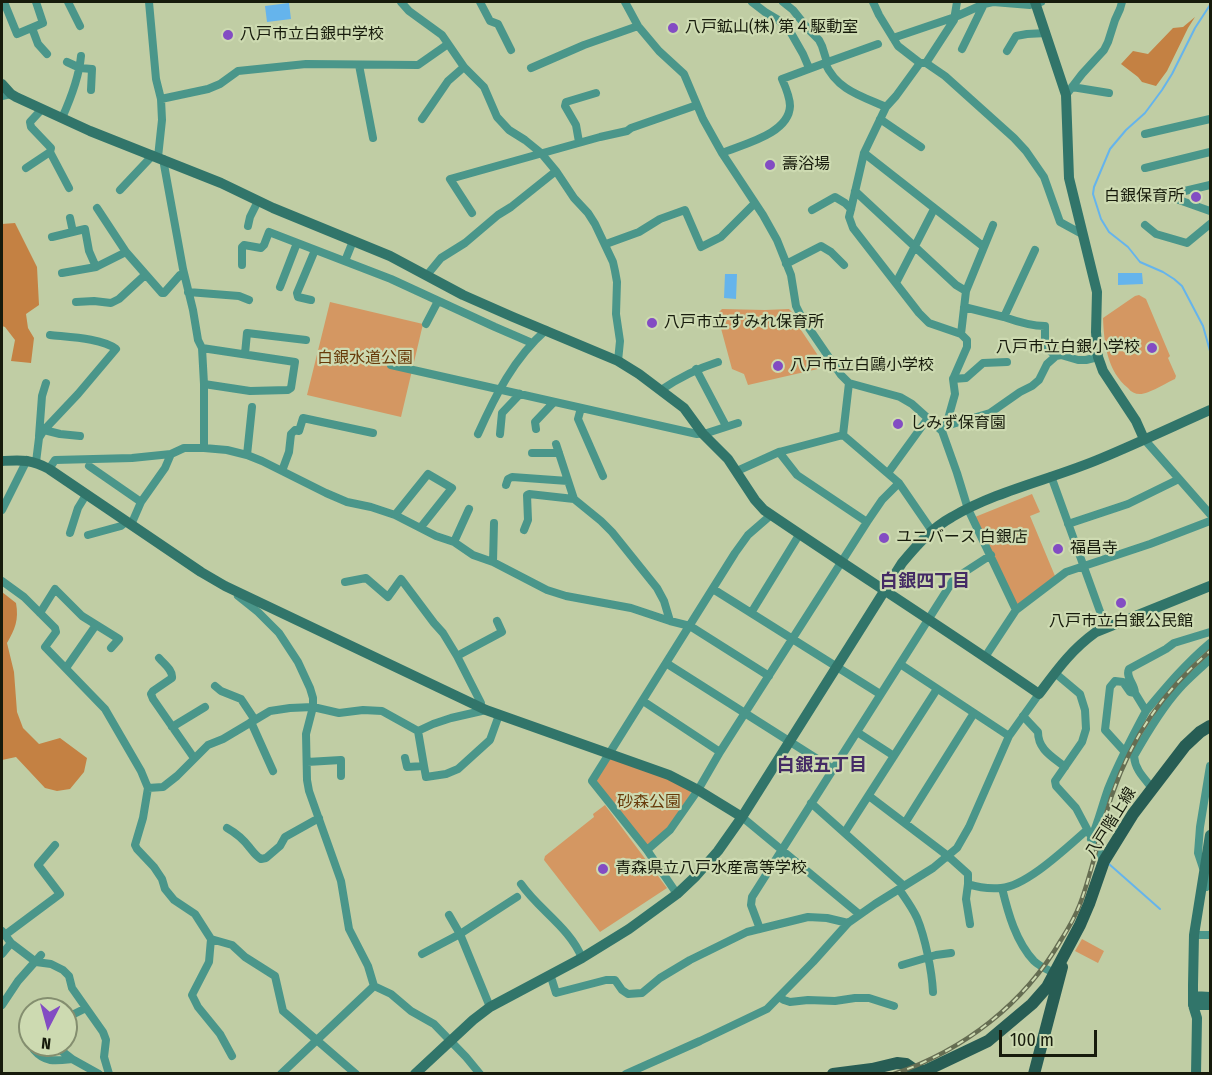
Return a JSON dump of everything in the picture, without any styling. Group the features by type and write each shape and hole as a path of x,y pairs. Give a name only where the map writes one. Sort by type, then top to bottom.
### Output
{"main road":[{"name":"八戸階上線","path":"833,1074 872,1070 897,1063 906,1064 916,1071 925,1071 988,1041 1032,1004 1047,987 1054,974 1080,925 1104,861 1133,814 1185,746 1210,726"},
{"name":"八戸階上線","path":"1034,1074 1064,954"}],"street":[{"path":"4,2 17,34 43,23 36,2"},
{"path":"69,2 80,26"},
{"path":"149,2 156,79 161,99 162,120 158,157 198,340 202,348 204,448"},
{"path":"401,2 409,11 442,35 464,67 484,87 497,117 509,130 541,153 588,213 606,244 613,262 617,282 616,314 620,341 618,362"},
{"path":"480,2 490,21 498,24 511,50"},
{"path":"625,2 638,26 659,51 684,74 703,119 722,153 777,240 790,275 796,306 802,318 841,375 849,383 900,397 944,428"},
{"path":"752,2 780,21 791,33 809,69"},
{"path":"783,2 819,40 829,71 835,78 849,91 886,107"},
{"path":"873,2 898,46 945,76 1026,151 1044,177 1060,222 1082,234"},
{"path":"957,2 955,16 923,63 886,107 864,153 849,217 853,228 919,313 929,323 961,334 967,340 967,347 953,379 955,394 944,428 968,509 1016,610"},
{"path":"893,39 984,4 993,2 1030,5 1037,2 1046,33 1069,91 1069,178 1098,292 1096,332 1098,357 1103,371 1136,421 1144,439 1210,514"},
{"path":"1069,91 1104,50 1122,2"},
{"path":"963,49 984,4"},
{"path":"531,68 584,45 638,26"},
{"path":"32,28 38,44 47,54"},
{"path":"1007,51 1016,36 1046,33"},
{"path":"161,99 208,89 220,84 238,71 306,64 418,65 448,44"},
{"path":"722,153 778,129 788,117 789,97 782,79 878,44"},
{"path":"63,118 73,93 81,56"},
{"path":"67,62 80,68 92,69 91,90"},
{"path":"359,65 373,138"},
{"path":"422,119 448,81 464,67"},
{"path":"2,84 6,95 221,183 258,201 390,256 464,295 618,362 639,374 684,408 703,434 728,459 764,510 1039,694"},
{"path":"1069,91 1109,93"},
{"path":"579,142 576,126 565,106 566,102 596,93"},
{"path":"472,213 450,179 579,142 627,131 697,105"},
{"path":"42,109 30,122 30,127 51,148 50,152 69,188"},
{"path":"880,119 921,147"},
{"path":"1146,134 1210,119"},
{"path":"26,168 50,152"},
{"path":"1145,168 1210,152"},
{"path":"864,153 984,247"},
{"path":"120,190 158,157"},
{"path":"427,275 441,258 465,243 556,171"},
{"path":"1130,195 1161,196 1210,185"},
{"path":"855,191 956,285 966,291"},
{"path":"1172,194 1174,198 1210,211"},
{"path":"812,210 835,197 851,209"},
{"path":"248,226 258,201"},
{"path":"606,244 639,232 660,219 684,210 701,247 721,237 755,203"},
{"path":"97,208 126,252 162,293 180,275 184,274"},
{"path":"896,282 934,209"},
{"path":"70,218 73,232"},
{"path":"1145,225 1156,234 1187,243 1210,224"},
{"path":"961,334 966,291 993,225"},
{"path":"52,237 85,229 89,251 96,267"},
{"path":"1202,230 1210,237"},
{"path":"242,265 242,247 244,245 261,248 269,232 391,279 532,343"},
{"path":"345,261 353,241"},
{"path":"280,287 297,243"},
{"path":"786,264 821,246 844,265"},
{"path":"311,300 298,297 297,293 315,250"},
{"path":"1004,317 1035,250"},
{"path":"62,273 96,267 126,252"},
{"path":"76,302 111,303 119,299 145,274"},
{"path":"188,292 239,296 249,300"},
{"path":"426,324 438,301"},
{"path":"964,308 1028,325 1045,326 1045,347 1056,356"},
{"path":"478,434 507,375 532,343 546,330"},
{"path":"244,354 247,333 306,340"},
{"path":"2,510 5,497 31,461 44,430 116,349 111,345 85,339 50,335"},
{"path":"202,348 295,362 291,388 281,391 250,391 204,384"},
{"path":"944,428 990,413 1032,386 1039,380 1047,364 1056,356 1061,355 1078,360 1098,357"},
{"path":"661,390 696,369 718,362"},
{"path":"953,379 966,378 982,363 1007,362"},
{"path":"391,365 697,434 738,423"},
{"path":"696,369 726,426"},
{"path":"39,438 42,396 46,383"},
{"path":"843,435 849,383"},
{"path":"500,434 502,413 520,394"},
{"path":"536,429 535,422 554,402"},
{"path":"247,455 252,407"},
{"path":"581,408 578,418 603,476"},
{"path":"415,1074 490,1007 582,958 629,929 677,894 696,876 718,851 742,817 902,563 932,531 951,517 992,498 1101,459 1210,410"},
{"path":"282,471 289,452 291,434 295,430 299,431 303,417 373,433"},
{"path":"888,473 928,418"},
{"path":"44,430 60,435 80,436"},
{"path":"737,471 779,452 843,435"},
{"path":"843,435 899,483 932,531"},
{"path":"556,444 573,499"},
{"path":"49,469 55,460 171,454 184,448 227,450 247,455 347,502 395,515 555,593 631,608 690,626 769,676"},
{"path":"779,452 797,475 867,522"},
{"path":"532,453 559,453"},
{"path":"88,535 129,524 141,502 165,468 171,454"},
{"path":"2,461 31,461 49,469 225,586 483,708 609,753 698,790 742,817 859,914"},
{"path":"89,466 141,502"},
{"path":"395,515 428,474 452,488 421,527"},
{"path":"1051,476 1106,628"},
{"path":"506,485 508,479 512,477 568,481"},
{"path":"1068,524 1128,504 1179,479"},
{"path":"646,850 670,830 698,790 867,522 882,500 899,483"},
{"path":"524,530 528,520 529,494 573,499 612,532 657,588 670,621"},
{"path":"70,533 78,508 86,495"},
{"path":"454,542 469,509"},
{"path":"677,894 592,781 748,535 771,515"},
{"path":"985,657 1016,610 1066,572 1150,544 1210,520"},
{"path":"493,562 494,523"},
{"path":"751,613 799,535"},
{"path":"760,929 751,905 752,897 954,579 990,555"},
{"path":"345,582 366,578 388,597 401,579 443,633 483,708"},
{"path":"2,581 24,597 55,628 56,632 45,647 105,709 141,771 148,788 135,845 154,867 165,889 174,900 195,914 211,939 209,962 192,995 198,1007 220,1034 232,1056"},
{"path":"225,586 258,612 279,633 298,662 310,688 313,707 306,734 309,791 341,881 348,929 368,966 375,986 391,994 411,1011 434,1024 480,1074"},
{"path":"626,1074 767,1009 848,923 933,868 957,849 1009,736 1070,653 1096,632 1210,586"},
{"path":"40,613 55,589 82,616 119,639 111,648"},
{"path":"713,589 880,694"},
{"path":"457,656 502,632 497,621"},
{"path":"66,668 96,625"},
{"path":"1146,711 1135,693 1128,672 1130,669 1174,643 1210,632"},
{"path":"1093,842 1108,791 1124,751 1146,711 1170,682 1210,643"},
{"path":"159,658 172,672 172,678 151,694 194,758"},
{"path":"1153,789 1139,773 1134,756 1167,704 1210,659"},
{"path":"666,663 833,769"},
{"path":"900,664 1009,736"},
{"path":"1055,673 1080,694 1085,710 1086,729 1082,742 1055,781 1056,786 1077,808 1104,861"},
{"path":"1134,756 1124,751 1105,730 1110,687 1114,681 1123,682 1130,692 1135,693"},
{"path":"215,686 241,699 253,721 273,771"},
{"path":"845,832 937,689"},
{"path":"643,701 720,752"},
{"path":"172,727 205,707"},
{"path":"148,788 163,787 208,745 223,739 270,711 313,707 339,713 363,710 382,711 418,731"},
{"path":"418,731 483,708"},
{"path":"905,823 974,713"},
{"path":"418,731 426,777 446,774 458,769 490,740 500,715"},
{"path":"1023,716 1038,732 1041,747 1065,767"},
{"path":"857,732 894,756"},
{"path":"405,758 407,767 424,766"},
{"path":"307,762 341,760 341,776"},
{"path":"1207,870 1198,853 1210,766"},
{"path":"869,796 968,874 966,899 969,924"},
{"path":"812,803 902,887 917,917 933,992"},
{"path":"227,828 249,846 257,858 261,859 266,858 280,846 285,837 318,818"},
{"path":"968,884 1002,888 1016,883 1043,868 1087,830"},
{"path":"1190,1074 1194,935 1207,870 1210,835"},
{"path":"55,845 38,865 60,894 3,933 11,943 63,970 69,976 72,988 103,1032 106,1040 104,1057 109,1074"},
{"path":"521,884 559,925 582,958"},
{"path":"1002,888 1006,907 1020,940 1034,961 1054,974"},
{"path":"422,954 460,934 517,897"},
{"path":"449,915 460,934 490,1007"},
{"path":"552,980 556,993 606,980 615,980 628,994 642,993 660,978 690,960 747,932 808,917 827,918 848,923"},
{"path":"1194,935 1210,936"},
{"path":"211,939 232,945 245,957 275,976 283,1011 356,1074"},
{"path":"2,954 11,943"},
{"path":"902,965 951,953"},
{"path":"2,1005 18,981 39,958"},
{"path":"281,1074 375,986"},
{"path":"779,997 790,1002 869,998 894,1006"},
{"path":"1193,1000 1210,997"},
{"path":"1193,1000 1210,1005"},
{"path":"1193,1000 1197,1018 1197,1074"},
{"path":"78,1012 86,1008"},
{"path":"43,1057 52,1061 72,1059"},
{"path":"69,1057 99,1074"}],"green space":[{"path":"1139,295 1146,299 1176,376 1175,379 1158,388 1140,394 1132,392 1121,381 1111,365 1104,337 1103,318"},
{"name":"白銀水道公園","path":"330,302 423,324 401,417 307,395"},
{"path":"722,309 789,309 823,363 822,368 748,385 744,374 732,369 719,321 718,313"},
{"path":"1032,494 1040,512 1030,516 1055,576 1016,604 975,517"},
{"name":"砂森公園","path":"608,759 668,779 691,793 669,828 646,846 595,780"},
{"path":"605,805 667,888 600,932 544,860 545,856 594,817 593,814"},
{"path":"1082,939 1104,951 1098,963 1075,951"}],"shaded area":[{"path":"1195,17 1167,71 1156,86 1142,82 1121,64 1133,51 1148,54 1173,28 1183,27"},
{"path":"15,223 37,267 39,305 26,314 28,328 34,338 31,363 11,361 15,340 2,326 2,224"},
{"path":"2,592 16,603 16,624 7,643 14,672 17,712 23,728 39,744 60,738 87,758 84,772 70,789 57,791 45,788 16,757 2,760"}],"water":[{"path":"289,3 291,19 267,22 265,6"},
{"path":"1118,273 1142,273 1143,284 1118,285"},
{"path":"725,274 737,274 736,299 724,298"}],"waterway":[{"path":"1210,5 1162,90 1145,113 1110,149 1093,194 1101,219 1109,232 1128,247 1140,262 1163,272 1182,286 1203,326 1210,351"},
{"path":"1109,864 1160,909"}],"railway":[{"path":"894,1074 944,1052 990,1022 1029,985 1046,963 1069,927 1080,904 1112,795 1129,753 1163,699 1210,651"}],"place":[{"name":"八戸鉱山(株) 第４駆動室","path":"673,28"},
{"name":"八戸市立白銀中学校","path":"228,35"},
{"name":"壽浴場","path":"770,165"},
{"name":"白銀保育所","path":"1196,197"},
{"name":"八戸市立すみれ保育所","path":"652,323"},
{"name":"八戸市立白銀小学校","path":"1152,348"},
{"name":"八戸市立白鷗小学校","path":"778,366"},
{"name":"しみず保育園","path":"898,424"},
{"name":"ユニバース 白銀店","path":"884,538"},
{"name":"福昌寺","path":"1058,549"},
{"name":"八戸市立白銀公民館","path":"1121,603"},
{"name":"青森県立八戸水産高等学校","path":"603,869"}],"district":[{"name":"白銀四丁目","path":"925,582"},
{"name":"白銀五丁目","path":"822,766"}]}
